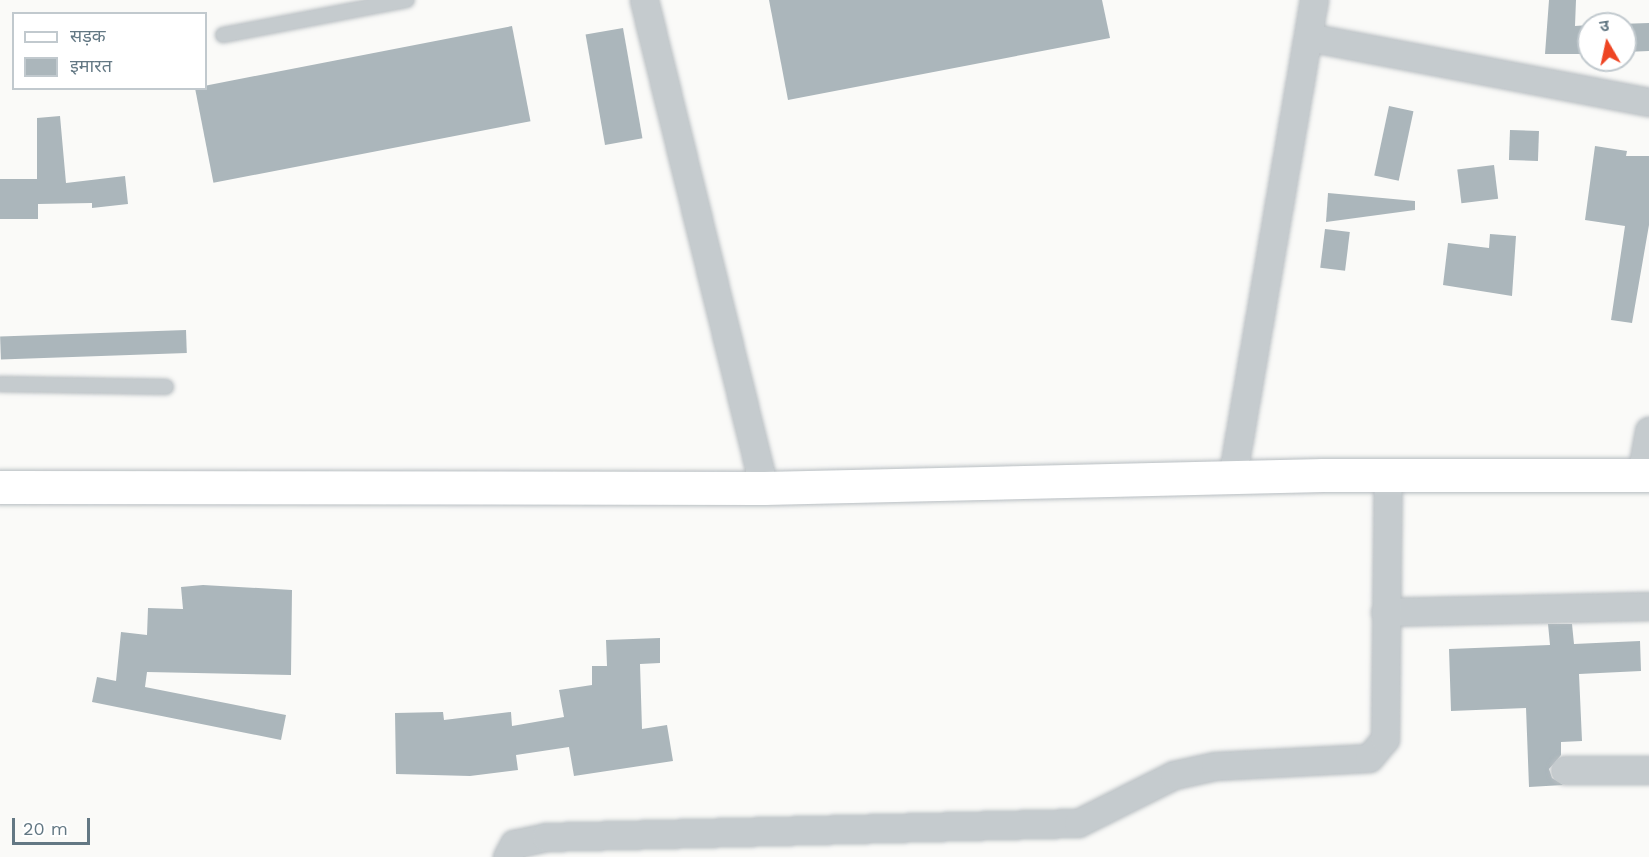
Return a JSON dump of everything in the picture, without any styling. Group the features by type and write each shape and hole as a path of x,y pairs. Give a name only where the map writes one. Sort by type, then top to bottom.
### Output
{"main road":[{"path":"0,486 764,488 1388,474 1645,475"}],"street":[{"path":"644,0 764,488"},
{"path":"1232,479 1314,0"},
{"path":"1308,37 1649,102"},
{"path":"1645,475 1649,431"},
{"path":"507,857 514,844 546,837 1078,824 1173,775 1215,766 1369,758 1385,739 1388,474"},
{"path":"1385,612 1649,606"},
{"path":"1565,770 1649,770"}],"lane":[{"path":"223,35 407,0"},
{"path":"0,384 166,387"}],"building":[{"path":"769,0 1102,0 1110,38 788,100"},
{"path":"1549,0 1576,0 1577,54 1545,54"},
{"path":"1637,23 1649,23 1649,51 1637,52"},
{"path":"512,26 531,121 213,183 195,90 207,90 207,85"},
{"path":"623,28 642,138 605,145 586,35"},
{"path":"1389,106 1413,111 1399,181 1374,175"},
{"path":"60,116 66,183 125,176 128,204 92,208 92,203 38,204 38,219 0,219 0,179 37,179 37,118"},
{"path":"1510,130 1539,131 1538,161 1509,160"},
{"path":"1595,146 1627,151 1626,156 1649,156 1649,225 1632,323 1611,320 1625,226 1585,220"},
{"path":"1494,165 1498,199 1461,203 1457,170"},
{"path":"1328,193 1415,201 1415,210 1326,222"},
{"path":"1325,229 1350,232 1345,271 1320,268"},
{"path":"1490,234 1516,236 1512,296 1443,285 1448,243 1489,248"},
{"path":"186,330 187,353 1,359 0,336"},
{"path":"203,585 292,590 291,675 147,672 145,687 286,715 281,740 92,702 97,677 116,681 121,632 147,635 148,608 183,609 181,587"},
{"path":"1548,624 1572,624 1574,644 1640,641 1641,671 1579,674 1582,741 1561,742 1561,755 1549,769 1552,778 1563,785 1529,787 1526,708 1451,711 1449,649 1550,645"},
{"path":"660,638 660,663 640,664 642,729 667,725 673,761 574,776 569,747 516,755 518,770 470,776 396,774 395,713 443,712 444,720 511,712 512,726 564,717 559,690 592,685 592,666 607,666 606,640"}]}
